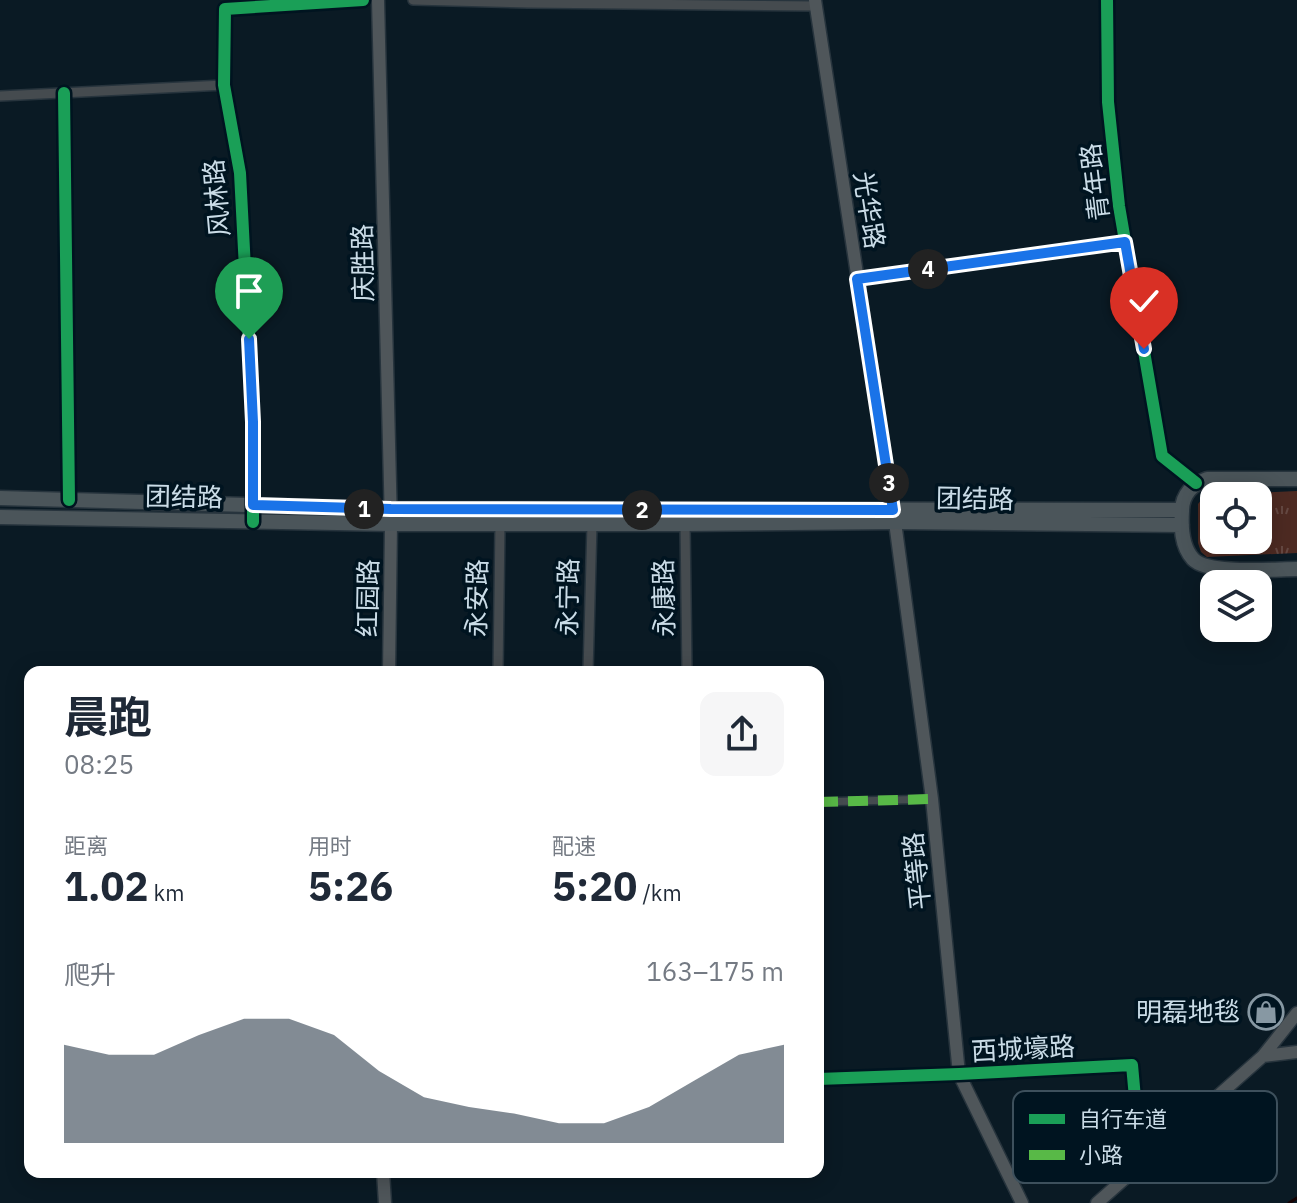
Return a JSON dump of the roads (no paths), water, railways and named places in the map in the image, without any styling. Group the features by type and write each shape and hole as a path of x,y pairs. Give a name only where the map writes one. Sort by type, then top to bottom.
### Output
{"main road":[{"name":"庆胜路","path":"378,0 391,517"},
{"name":"光华路","path":"815,3 894,516"},
{"path":"1297,479 1207,479 1196,483 1183,498 1182,517 1183,542 1193,560 1212,569 1297,569"},
{"name":"团结路","path":"0,498 253,505 500,524 685,524 894,516"},
{"name":"平等路","path":"894,516 932,799 959,1074 1022,1203"},
{"name":"团结路","path":"0,517 253,522 391,517 1182,517"},
{"name":"红园路","path":"389,666 391,517"},
{"path":"1223,1091 1263,1056 1297,1013"},
{"path":"1263,1056 1297,1052"},
{"path":"383,1178 385,1203"},
{"path":"1097,1203 1120,1183"}],"street":[{"name":"风林路","path":"253,522 253,422 240,173 224,85 225,9 363,0"},
{"path":"413,0 815,3"},
{"name":"青年路","path":"1107,0 1108,102 1119,206 1162,456 1196,483"},
{"path":"0,96 224,85"},
{"path":"64,93 69,500"},
{"path":"857,279 1125,242"},
{"name":"永安路","path":"498,666 500,524"},
{"name":"永宁路","path":"588,666 592,524"},
{"name":"永康路","path":"685,524 687,666"},
{"path":"824,802 932,799"},
{"name":"西城壕路","path":"824,1079 1132,1065 1134,1091"}],"waterway":[{"path":"1289,1203 1297,1198"}],"place":[{"name":"明磊地毯","path":"1266,1012"}]}
